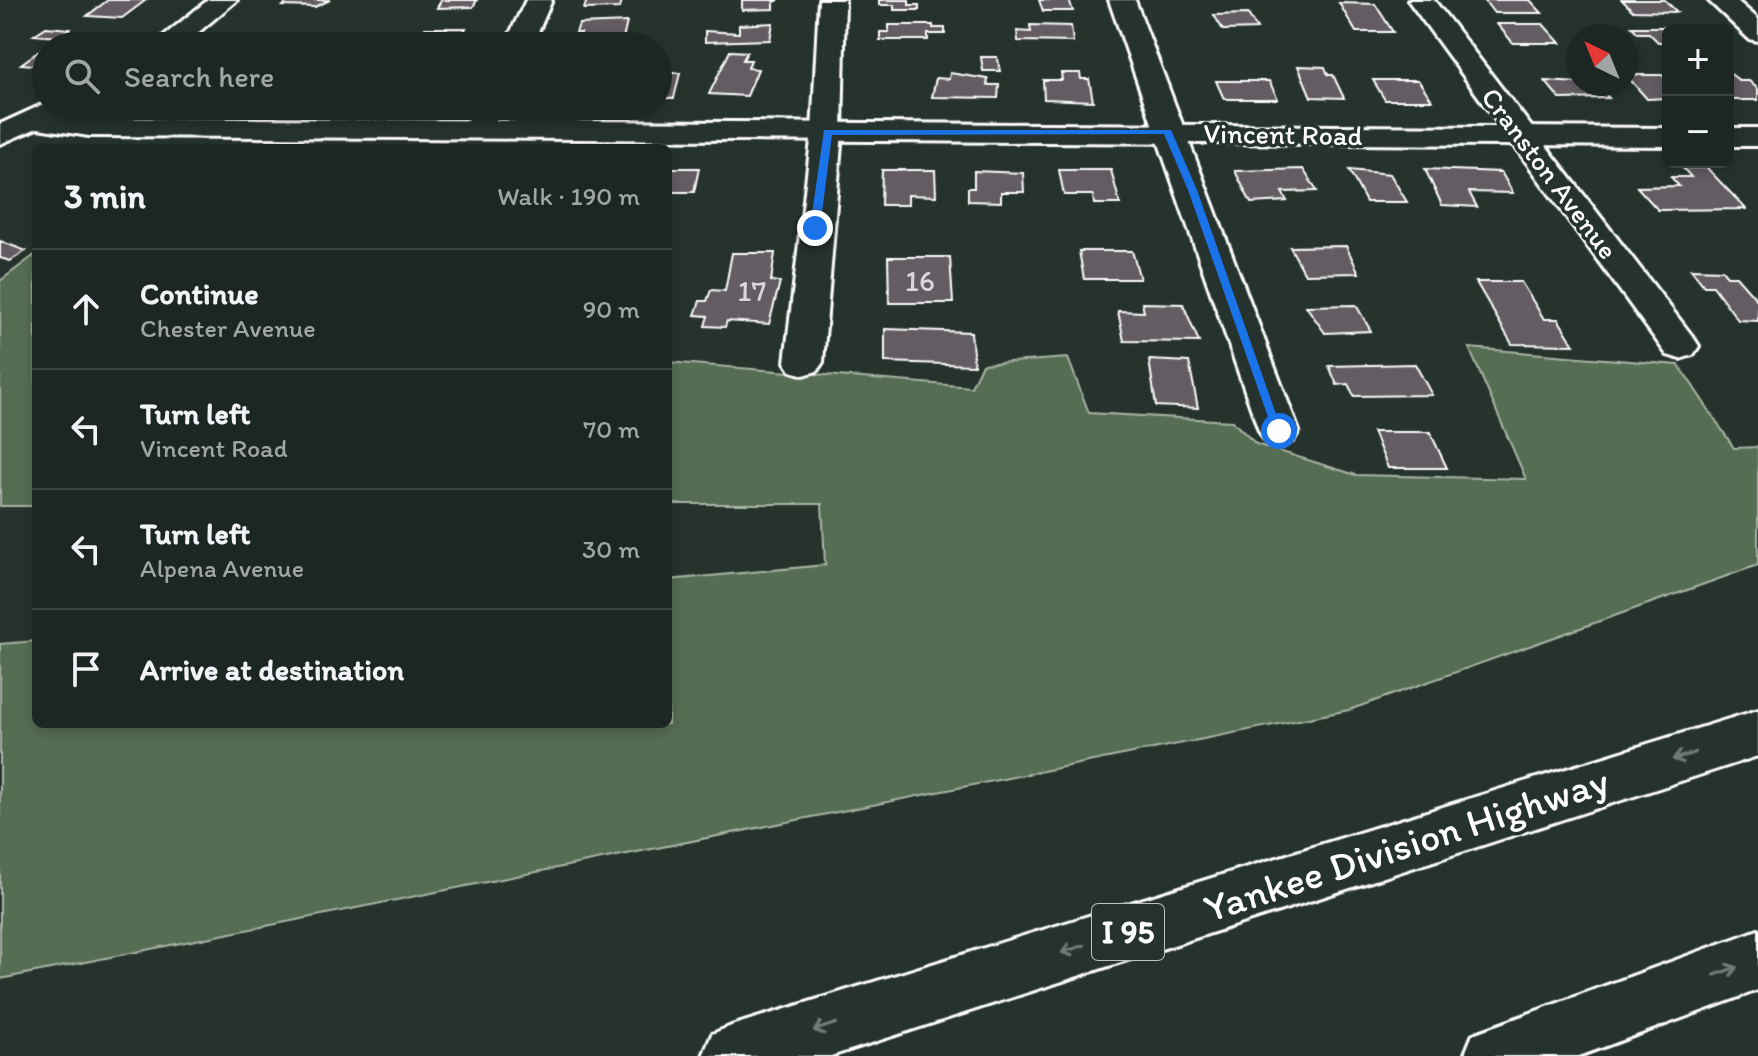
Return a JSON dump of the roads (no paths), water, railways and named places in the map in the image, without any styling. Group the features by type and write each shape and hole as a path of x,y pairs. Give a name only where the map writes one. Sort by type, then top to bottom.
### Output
{"main road":[{"path":"183,32 224,0"},
{"path":"524,32 539,0"},
{"path":"804,362 827,132 832,0"},
{"path":"1122,0 1167,132 1193,190 1279,431"},
{"name":"Cranston Avenue","path":"1421,0 1448,41 1523,135 1680,346"},
{"path":"1721,0 1738,0"},
{"path":"1721,0 1758,33"},
{"path":"0,135 35,120"},
{"name":"Vincent Road","path":"35,120 89,127 395,120"},
{"name":"Vincent Road","path":"532,120 827,132 1662,137"},
{"path":"1734,137 1758,137"},
{"name":"Yankee Division Highway","path":"734,1056 1758,733"},
{"path":"1495,1056 1758,960"},
{"path":"1566,1056 1657,997"}]}
